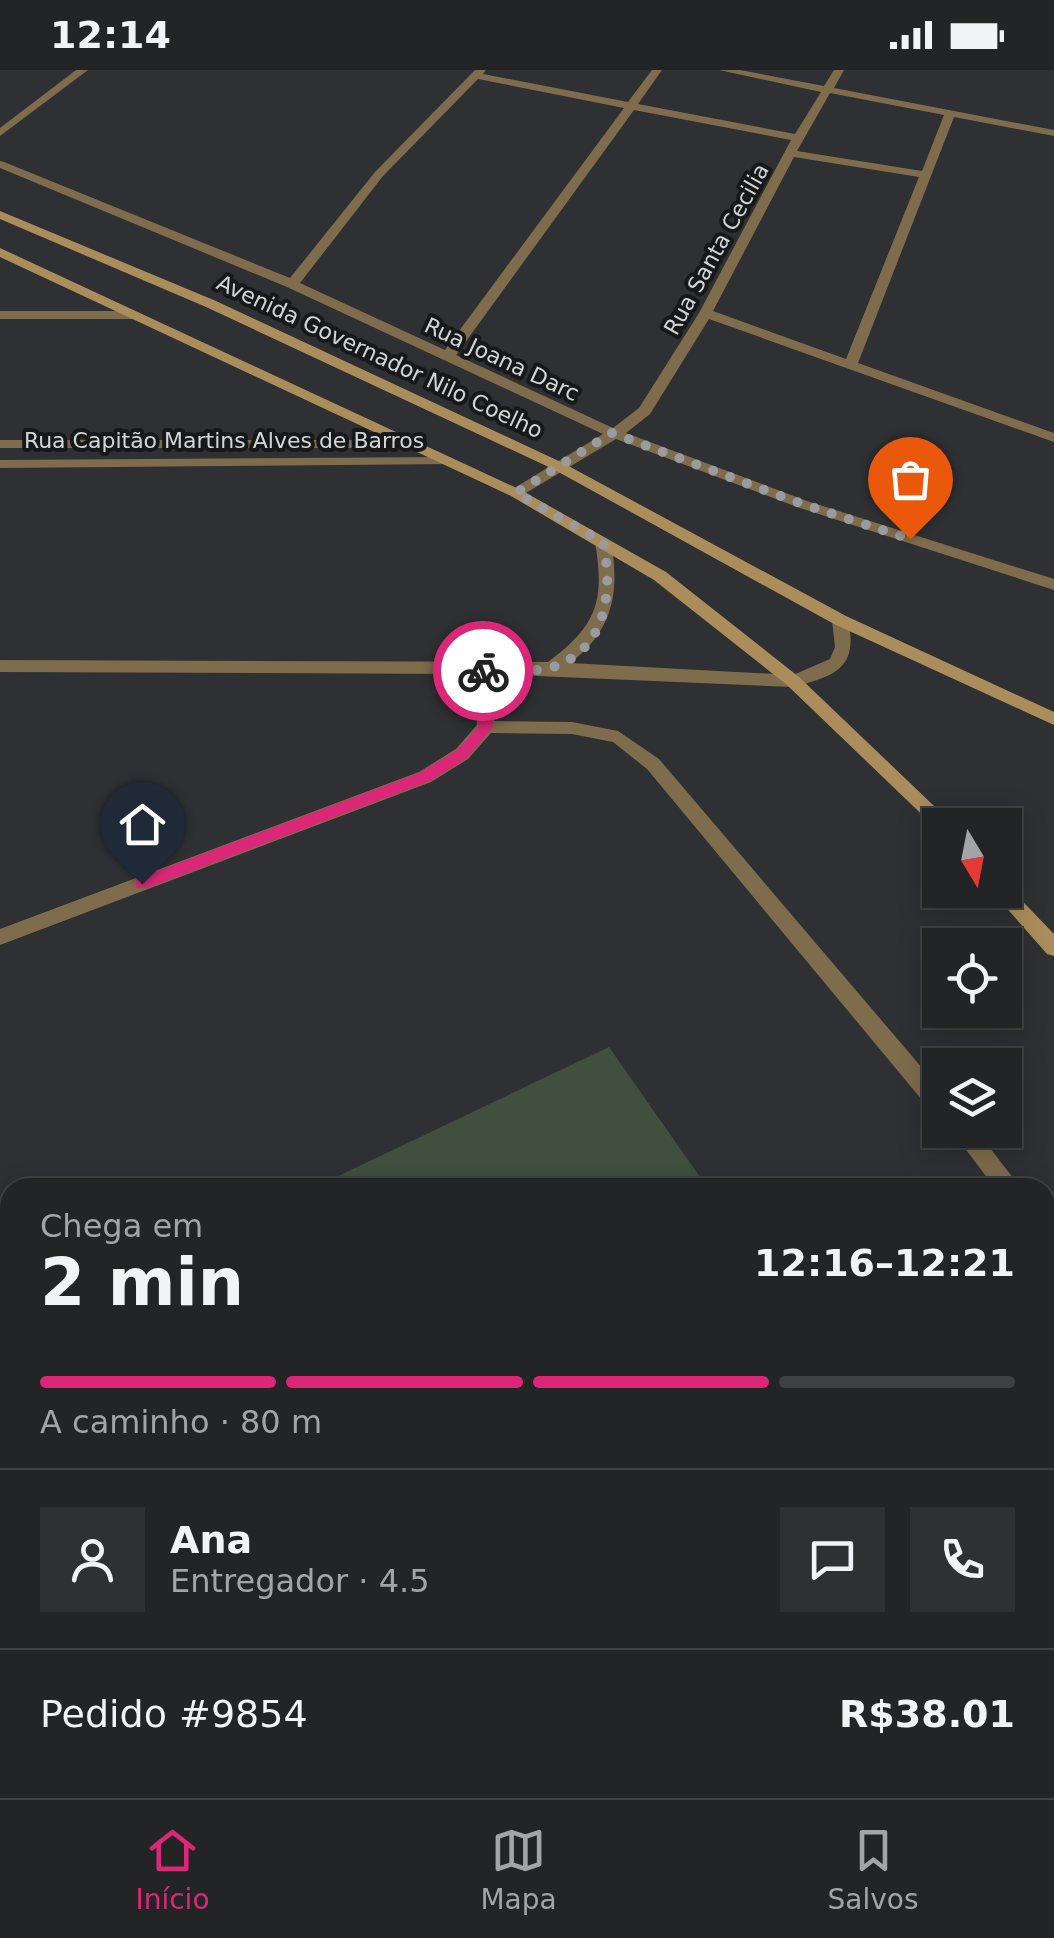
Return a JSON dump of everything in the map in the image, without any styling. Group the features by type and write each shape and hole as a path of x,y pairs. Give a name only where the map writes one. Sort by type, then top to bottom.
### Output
{"main road":[{"name":"Avenida Governador Nilo Coelho","path":"0,215 211,304 558,466 840,620 1054,718"},
{"path":"0,252 516,493 660,576 793,681 927,808"},
{"path":"1019,908 1054,948"}],"street":[{"path":"0,134 83,70"},
{"path":"448,356 657,70"},
{"path":"724,70 1054,133"},
{"name":"Rua Santa Cecilia","path":"516,493 646,411 706,314 798,138 840,70"},
{"path":"292,284 379,174 479,73 798,138"},
{"path":"850,367 950,113"},
{"path":"791,152 927,174"},
{"name":"Rua Joana Darc","path":"0,164 292,284 612,433 802,504 1054,585"},
{"path":"0,314 132,315"},
{"path":"706,314 1054,438"},
{"name":"Rua Capitão Martins Alves de Barros","path":"0,444 413,444"},
{"name":"Rua Capitão Martins Alves de Barros","path":"0,464 448,462"},
{"path":"552,668 594,634 607,607 610,577 603,542"},
{"path":"0,666 552,668 793,681 831,668 841,659 847,643 840,620"},
{"path":"0,937 424,777 462,754 486,727 483,670"},
{"path":"486,727 572,728 618,738 653,764 922,1083"},
{"path":"977,1148 1002,1178"}],"green space":[{"path":"609,1047 701,1178 334,1178"}],"way so far":[{"path":"483,671 552,668 594,634 607,607 610,577 603,542 516,493 612,433 802,504 910,539"}],"route":[{"path":"142,884 424,777 462,754 486,727 483,671"}]}
